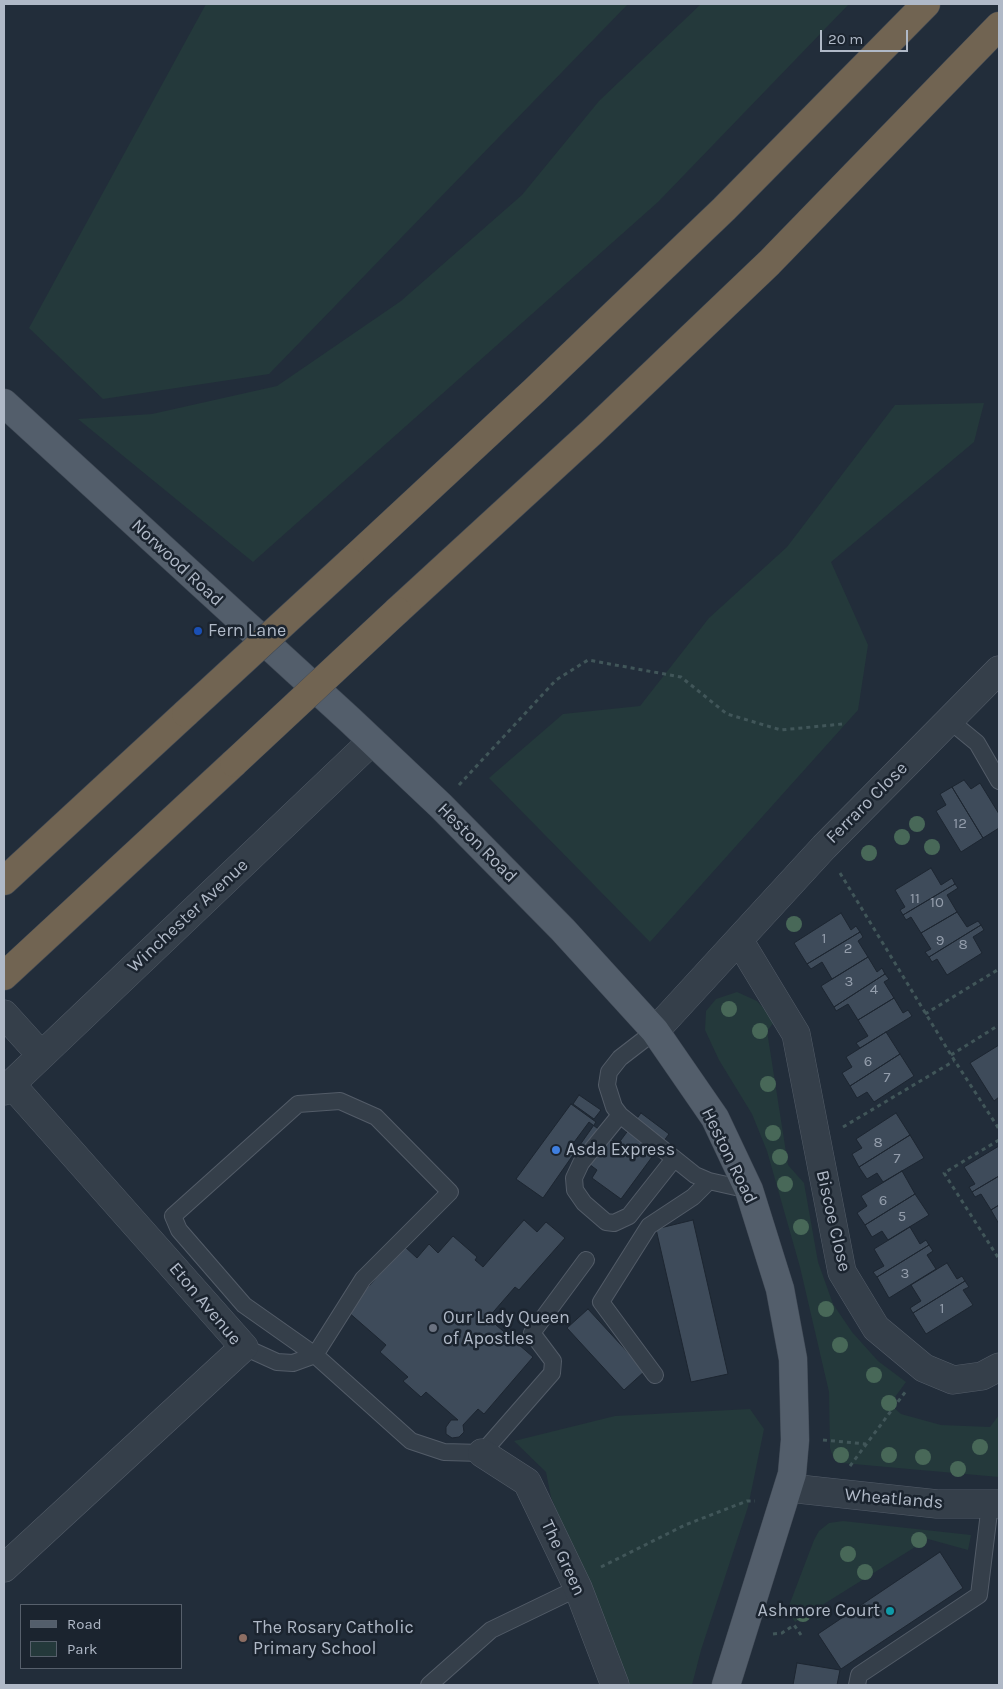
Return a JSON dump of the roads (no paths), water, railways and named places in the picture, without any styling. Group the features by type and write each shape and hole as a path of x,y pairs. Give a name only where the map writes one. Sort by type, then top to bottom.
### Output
{"highway":[{"path":"4,881 535,390 724,209 926,4"},
{"path":"4,976 593,431 769,262 999,26"}],"main road":[{"name":"Norwood Road","path":"4,404 372,741"},
{"name":"Heston Road","path":"372,741 441,806 563,930 655,1031 715,1118 749,1190 780,1289 792,1350 795,1440 787,1494 726,1685"}],"street":[{"name":"Ferraro Close","path":"655,1031 824,847 999,670"},
{"name":"Winchester Avenue","path":"8,1087 372,741"},
{"name":"Biscoe Close","path":"739,940 796,1034 842,1272 876,1328 924,1368 953,1380 982,1376 999,1367"},
{"path":"4,1014 41,1055"},
{"name":"Eton Avenue","path":"4,1568 244,1347 8,1087"},
{"name":"The Green","path":"482,1453 527,1482 576,1585 615,1685"},
{"name":"Wheatlands","path":"787,1494 831,1493 937,1504 995,1504"}],"lane":[{"path":"949,720 977,742 999,781"},
{"path":"655,1031 620,1058 609,1072 607,1085 610,1099 620,1115 695,1174 709,1181 749,1190"},
{"path":"244,1347 277,1362 293,1364 314,1355 363,1279 450,1192 376,1117 340,1101 298,1104 173,1216 178,1230 244,1305 314,1355 411,1441 444,1452 482,1453 552,1373 553,1361 532,1333 586,1260"},
{"path":"620,1115 581,1163 574,1178 575,1190 584,1203 606,1222 614,1222 628,1216 674,1159"},
{"path":"655,1375 601,1302 649,1226 693,1197 709,1181"},
{"path":"856,1685 859,1675 979,1595 995,1504"},
{"path":"429,1685 491,1630 576,1585"}],"place":[{"name":"Fern Lane","path":"198,631"},
{"name":"Asda Express","path":"556,1150"},
{"name":"Our Lady Queen of Apostles","path":"433,1328"},
{"name":"Ashmore Court","path":"890,1611"},
{"name":"The Rosary Catholic Primary School","path":"243,1638"}]}
